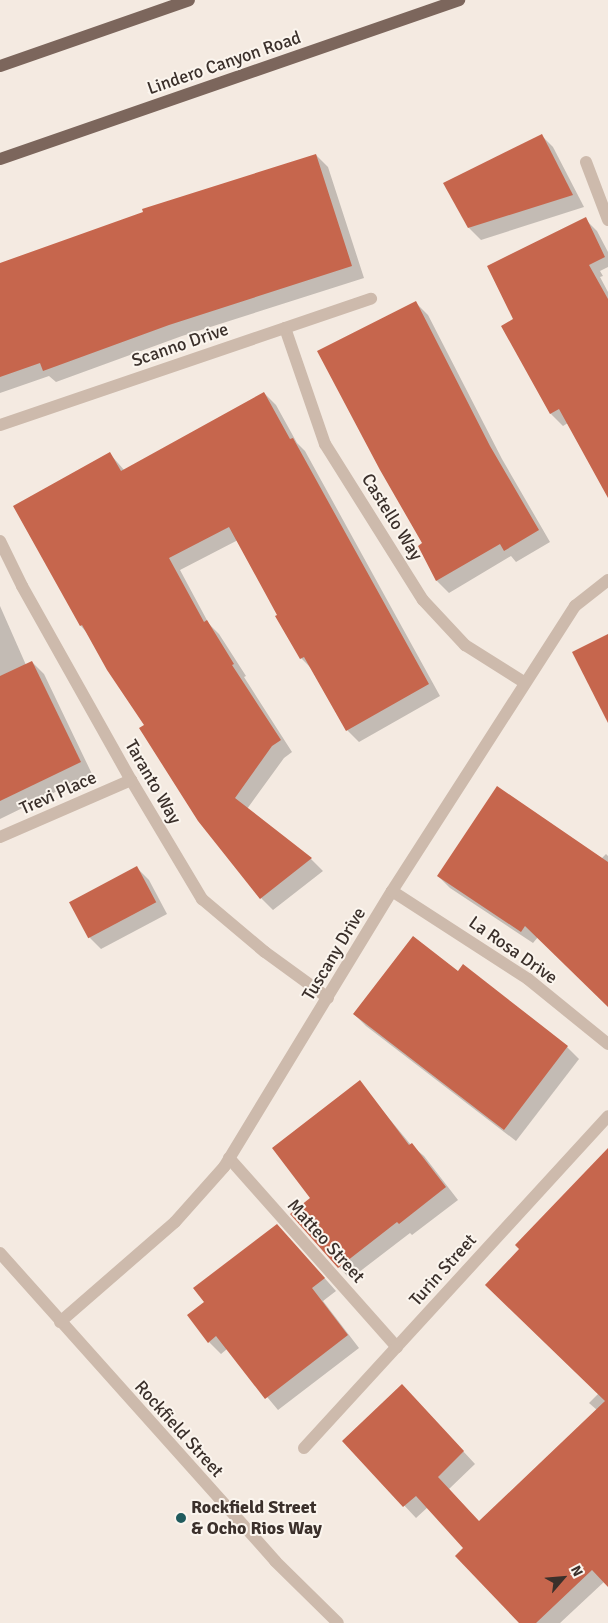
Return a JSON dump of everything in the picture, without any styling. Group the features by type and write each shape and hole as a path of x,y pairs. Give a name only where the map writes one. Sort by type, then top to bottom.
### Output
{"main road":[{"path":"0,66 189,0"},
{"name":"Lindero Canyon Road","path":"0,159 459,0"}],"street":[{"path":"586,162 608,220"},
{"name":"Scanno Drive","path":"0,425 371,299"},
{"name":"Castello Way","path":"285,328 325,444 423,600 465,645 525,684"},
{"name":"Taranto Way","path":"0,541 22,586 131,780 202,899 265,952 328,998"},
{"name":"Tuscany Drive","path":"60,1322 175,1222 229,1158 392,891 575,606 608,580"},
{"name":"Trevi Place","path":"0,837 131,780"},
{"name":"La Rosa Drive","path":"392,891 528,978 608,1044"},
{"name":"Turin Street","path":"304,1448 608,1116"},
{"name":"Matteo Street","path":"229,1158 397,1347"},
{"name":"Rockfield Street","path":"0,1253 275,1561 338,1623"}],"building":[{"path":"542,134 573,195 468,228 443,183"},
{"path":"316,154 352,266 169,325 43,371 40,363 0,377 0,263 143,212 142,209"},
{"path":"586,217 605,257 589,265 608,299 608,498 559,409 550,414 501,326 513,319 487,266"},
{"path":"416,301 490,446 539,530 504,551 500,544 436,581 418,546 422,543 380,470 317,351"},
{"path":"264,392 290,439 293,438 429,684 346,731 304,657 300,659 275,616 277,615 229,527 169,558 204,622 207,620 234,664 232,665 281,740 272,746 235,798 312,858 260,899 198,821 139,728 144,725 107,670 82,625 80,626 13,506 110,452 121,471"},
{"path":"608,634 608,723 572,652"},
{"path":"32,661 81,762 0,801 0,676"},
{"path":"497,786 608,862 608,1007 525,926 521,932 437,876"},
{"path":"137,866 156,902 88,938 69,902"},
{"path":"413,936 458,971 463,964 568,1046 504,1130 353,1014"},
{"path":"360,1080 409,1145 412,1143 446,1187 338,1268 290,1214 310,1198 272,1148"},
{"path":"608,1148 608,1587 592,1570 536,1623 519,1623 455,1556 463,1548 416,1496 403,1507 342,1441 402,1384 464,1451 438,1477 479,1521 605,1401 485,1285 519,1249 515,1245"},
{"path":"277,1224 325,1278 312,1288 348,1335 265,1399 216,1336 208,1343 187,1315 204,1302 193,1288"}],"place":[{"name":"Rockfield Street & Ocho Rios Way","path":"181,1518"}]}
